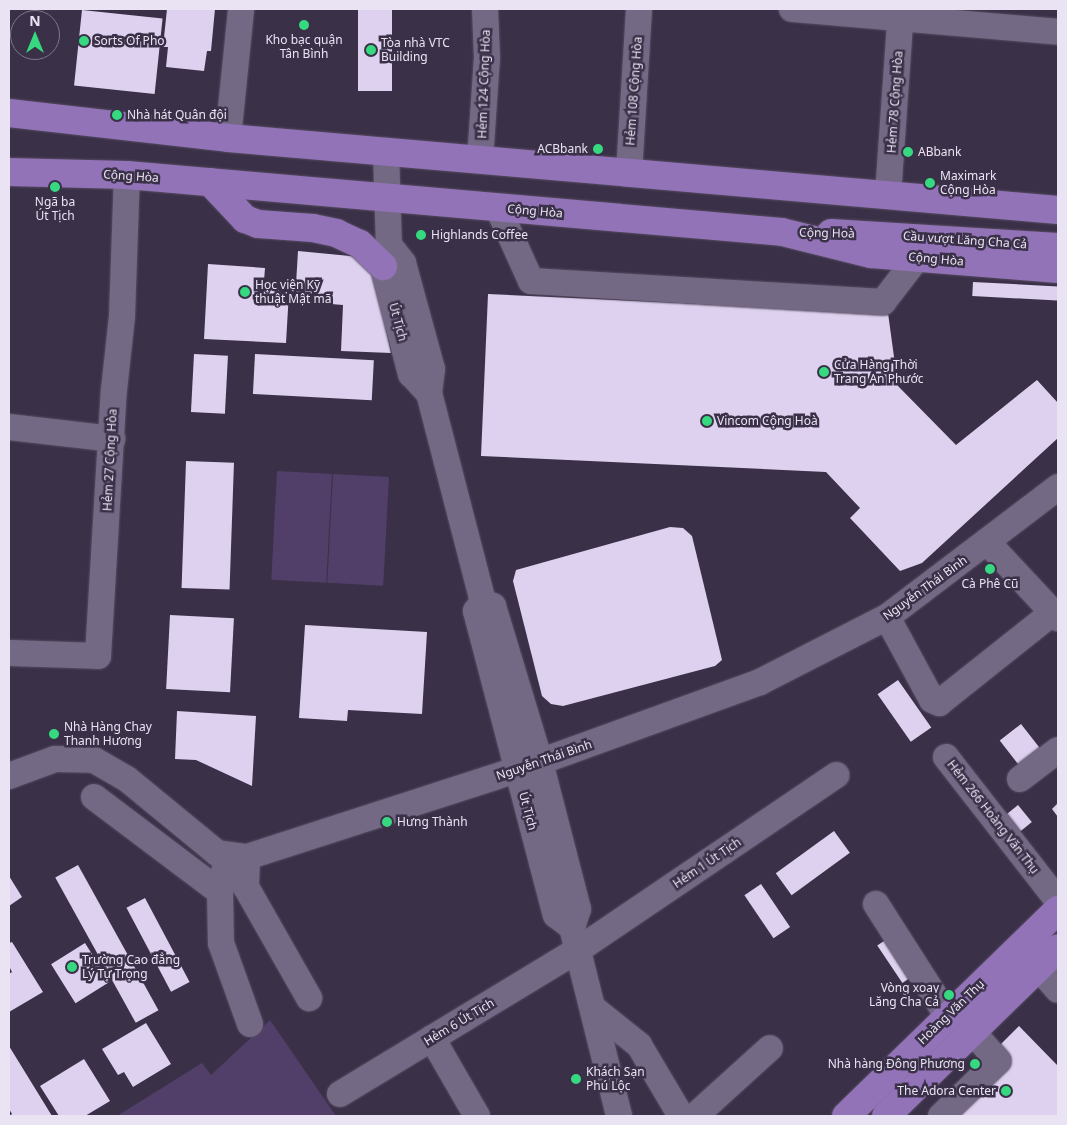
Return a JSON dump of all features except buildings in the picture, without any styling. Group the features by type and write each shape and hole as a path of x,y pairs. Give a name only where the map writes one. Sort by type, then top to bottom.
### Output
{"main road":[{"path":"9,113 228,138 1058,210"},
{"name":"Cộng Hòa","path":"9,172 127,175 782,232 871,254 1058,269"},
{"path":"210,182 245,219 258,224 312,228 336,233 386,256"},
{"name":"Cộng Hoà","path":"782,232 872,234"},
{"name":"Cầu vượt Lăng Cha Cả","path":"872,234 1058,247"},
{"name":"Hoàng Văn Thụ","path":"846,1116 1058,910"},
{"path":"886,1116 1058,948"}],"street":[{"path":"228,138 241,9"},
{"name":"Hẻm 124 Cộng Hòa","path":"480,160 488,58 486,9"},
{"name":"Hẻm 108 Cộng Hòa","path":"629,173 639,9"},
{"path":"792,9 901,13 1058,32"},
{"name":"Hẻm 78 Cộng Hòa","path":"888,195 901,13"},
{"name":"Út Tịch","path":"386,152 386,256 411,374 429,393 483,602 493,606 529,766 578,908 575,939 620,1116"},
{"name":"Hẻm 27 Cộng Hòa","path":"9,653 98,656 122,316 127,175"},
{"path":"498,208 532,281 883,302 916,258"},
{"path":"9,427 112,439"},
{"name":"Nguyễn Thái Bình","path":"237,856 529,766 760,682 887,617 988,543 1058,488"},
{"path":"887,617 932,700 939,703 1055,616 988,543"},
{"path":"1020,779 1058,750"},
{"name":"Hẻm 266 Hoàng Văn Thụ","path":"946,757 1058,901"},
{"path":"9,776 55,759 94,760 127,779 207,847 237,856"},
{"name":"Hẻm 1 Út Tịch","path":"575,939 836,775"},
{"path":"94,797 220,892"},
{"path":"237,856 220,892 221,943 250,1024"},
{"path":"237,856 246,887 309,998"},
{"path":"876,904 948,1015"},
{"name":"Hẻm 6 Út Tịch","path":"340,1094 432,1038 575,939"},
{"path":"1038,967 1058,990"},
{"path":"594,1009 639,1045 681,1116"},
{"path":"940,1116 998,1061 973,1032"},
{"path":"432,1038 477,1116"},
{"path":"695,1116 770,1048"}],"shaded area":[{"path":"277,471 332,474 326,583 271,580"},
{"path":"333,474 389,477 383,586 327,583"},
{"path":"270,1020 336,1116 117,1116 202,1063 211,1075"}],"place":[{"name":"Kho bạc quận Tân Bình","path":"304,25"},
{"name":"Sorts Of Pho","path":"84,41"},
{"name":"Tòa nhà VTC Building","path":"371,50"},
{"name":"Nhà hát Quân đội","path":"117,115"},
{"name":"ACBbank","path":"598,149"},
{"name":"ABbank","path":"908,152"},
{"name":"Maximark Cộng Hòa","path":"930,183"},
{"name":"Ngã ba Út Tịch","path":"55,187"},
{"name":"Highlands Coffee","path":"421,235"},
{"name":"Học viện Kỹ thuật Mật mã","path":"245,292"},
{"name":"Cửa Hàng Thời Trang An Phước","path":"824,372"},
{"name":"Vincom Cộng Hoà","path":"707,421"},
{"name":"Cà Phê Cũ","path":"990,569"},
{"name":"Nhà Hàng Chay Thanh Hương","path":"54,734"},
{"name":"Hưng Thành","path":"387,822"},
{"name":"Trường Cao đẳng Lý Tự Trọng","path":"72,967"},
{"name":"Vòng xoay Lăng Cha Cả","path":"949,995"},
{"name":"Nhà hàng Đông Phương","path":"975,1064"},
{"name":"Khách Sạn Phú Lộc","path":"576,1079"},
{"name":"The Adora Center","path":"1006,1091"}]}
